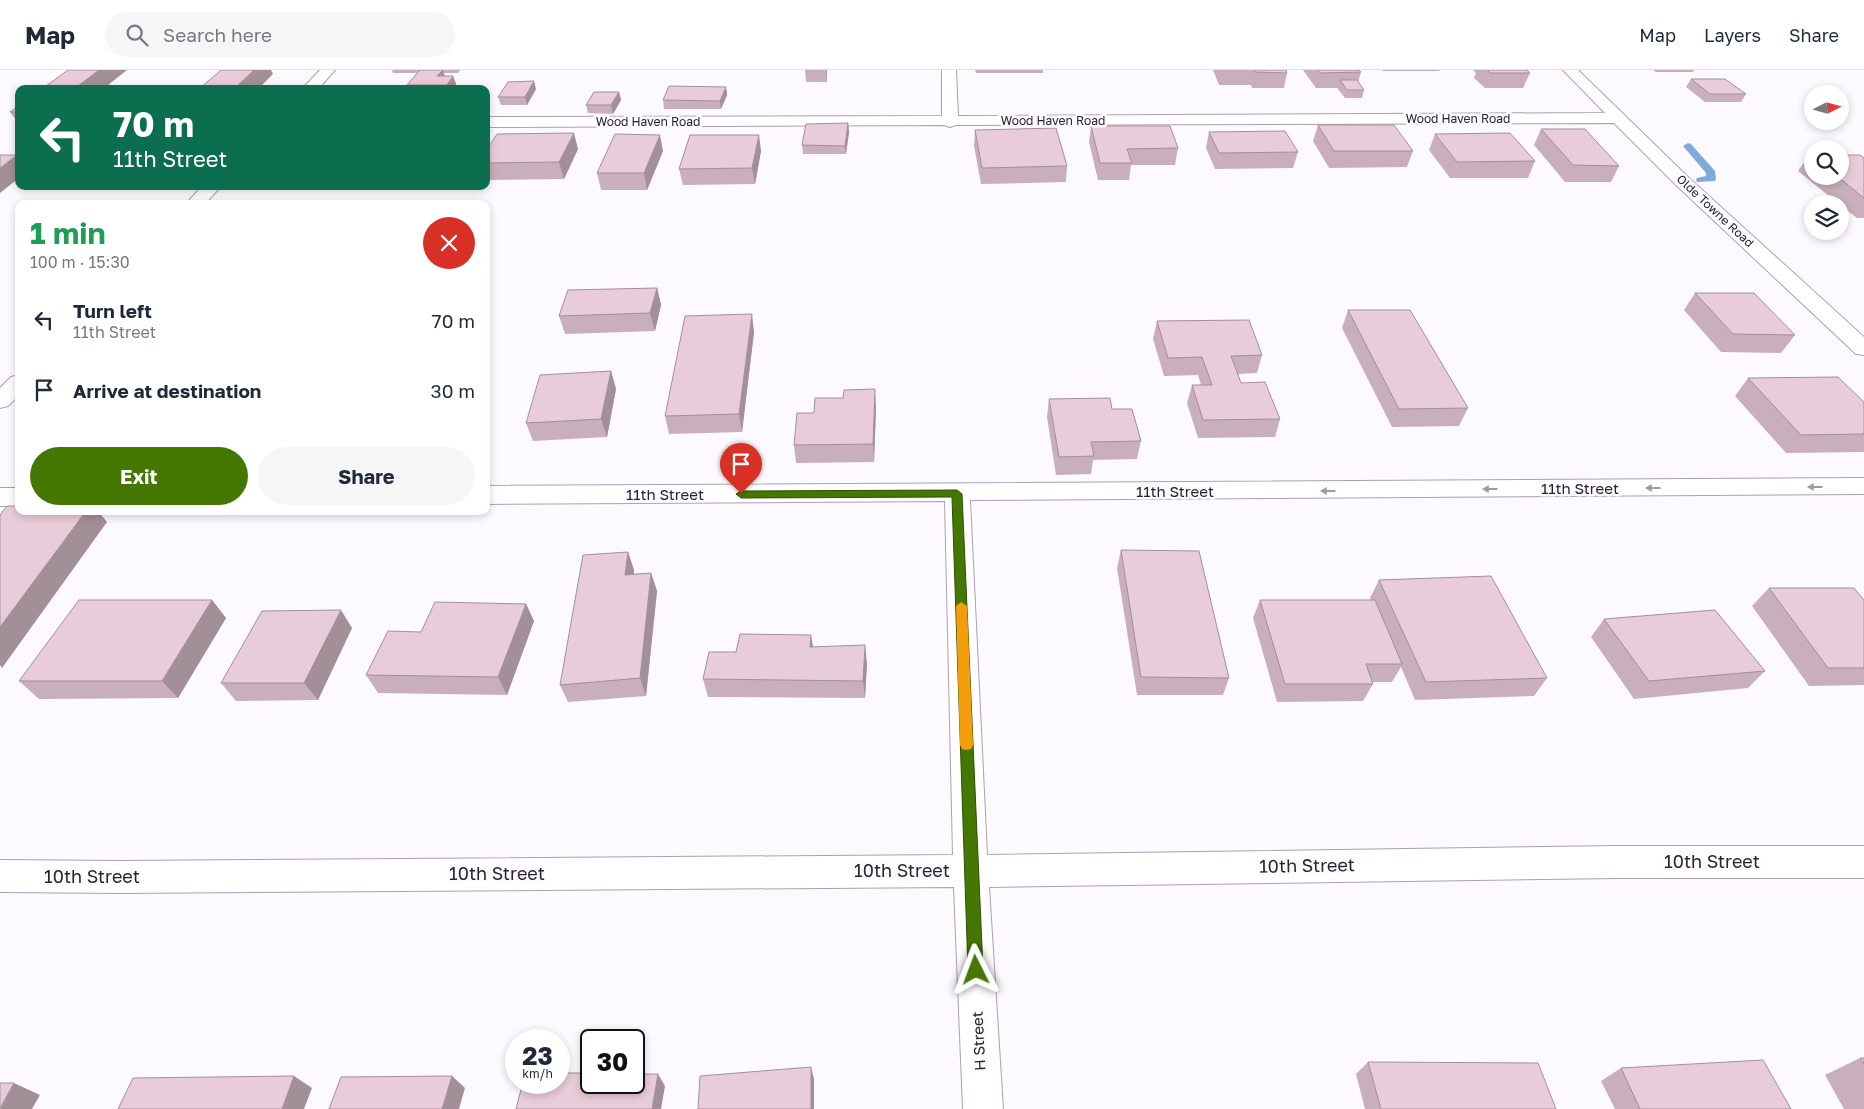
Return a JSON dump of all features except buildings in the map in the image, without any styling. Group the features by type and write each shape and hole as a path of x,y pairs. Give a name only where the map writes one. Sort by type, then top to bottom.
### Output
{"street":[{"path":"313,85 328,70"},
{"path":"949,70 950,122"},
{"name":"Olde Towne Road","path":"1570,70 1683,182 1864,349"},
{"name":"Wood Haven Road","path":"490,122 950,122 1620,118"},
{"path":"199,200 208,190"},
{"path":"0,401 15,386"},
{"name":"11th Street","path":"490,495 957,494 1864,486"},
{"name":"H Street","path":"957,494 971,871 983,1109"},
{"path":"0,497 15,497"},
{"name":"10th Street","path":"0,876 131,877 971,871 1618,862 1864,862"}],"waterway":[{"path":"1688,146 1711,173 1711,179 1701,180"}],"slow traffic":[{"path":"961,606 966,745"}],"route":[{"path":"741,494 957,494 976,970"}]}
